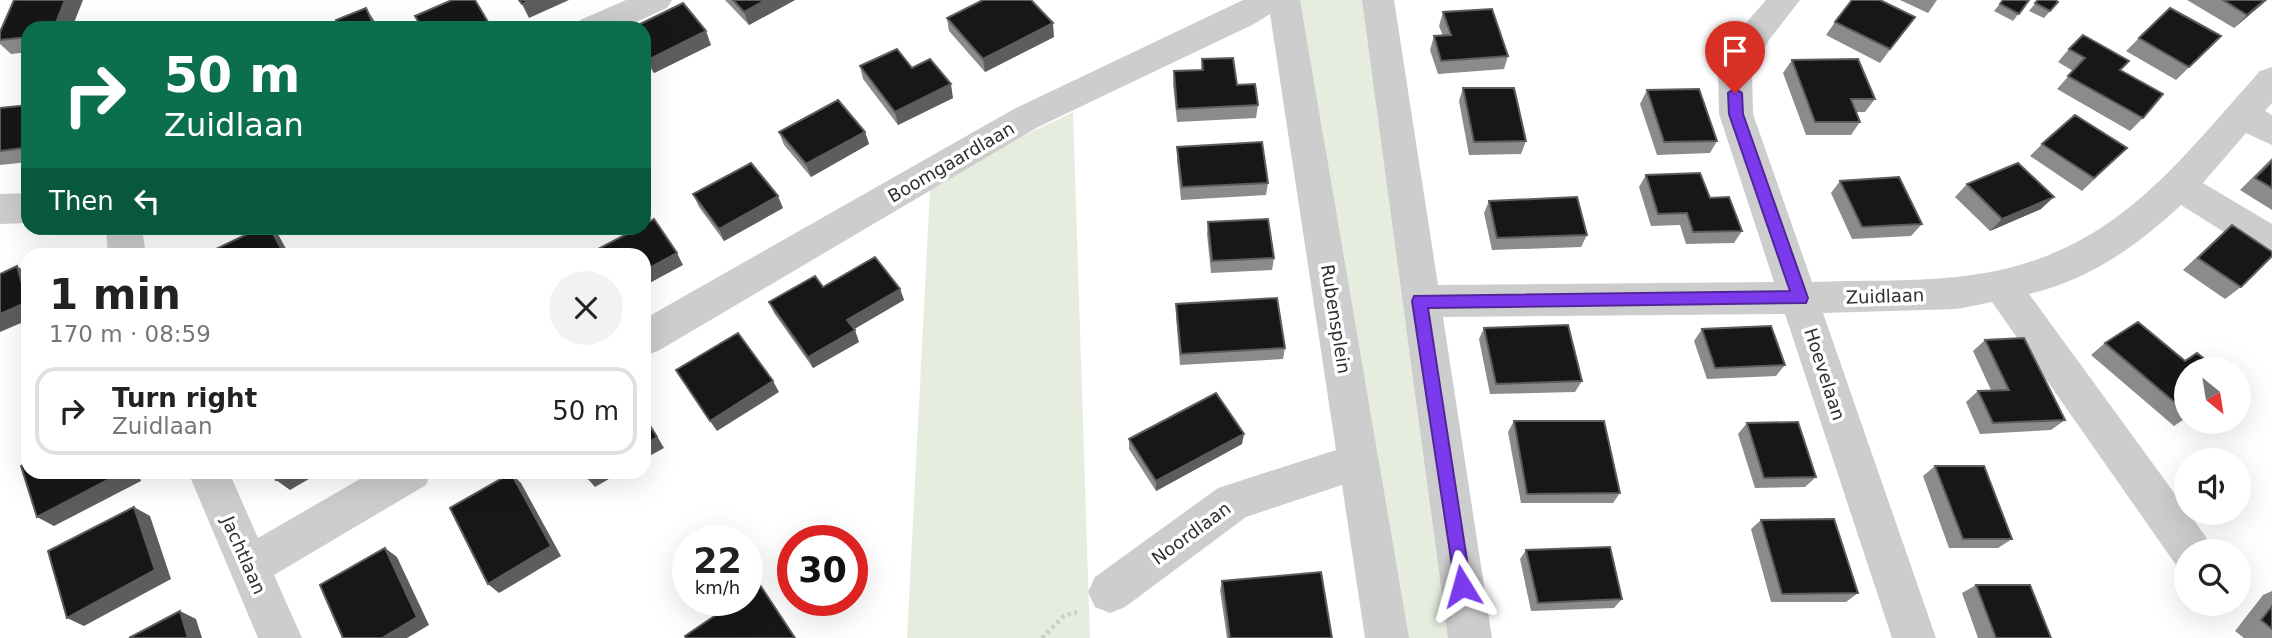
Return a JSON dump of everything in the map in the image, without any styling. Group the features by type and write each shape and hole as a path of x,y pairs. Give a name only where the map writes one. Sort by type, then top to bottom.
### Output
{"street":[{"path":"608,21 656,0"},
{"name":"Boomgaardlaan","path":"651,335 1026,118 1242,16 1267,0"},
{"name":"Rubensplein","path":"1284,0 1387,638"},
{"path":"1378,0 1470,638"},
{"name":"Hoevelaan","path":"1784,0 1757,32 1735,72 1736,114 1914,638"},
{"name":"Zuidlaan","path":"1420,301 1800,298 1957,293 2034,277 2085,257 2130,230 2257,123 2272,80"},
{"path":"2179,186 2272,243"},
{"path":"0,209 21,208"},
{"path":"2001,284 2182,539"},
{"name":"Noordlaan","path":"1110,592 1233,502 1359,461"},
{"name":"Jachtlaan","path":"211,479 280,638"},
{"path":"249,566 399,479"}],"green space":[{"path":"1298,0 1363,0 1455,638 1403,638"},
{"path":"1073,112 1090,638 907,638 930,189 1002,146"}],"building":[{"path":"14,0 65,0 57,21 21,21 21,38 0,40 0,32"},
{"path":"452,0 475,0 487,21 418,21 415,16"},
{"path":"733,0 766,0 744,12"},
{"path":"983,0 1031,0 1053,23 983,59 947,18"},
{"path":"1852,0 1880,0 1915,17 1890,49 1835,22"},
{"path":"2003,0 2029,0 2019,14 2000,4"},
{"path":"2038,0 2058,2 2050,11 2035,3"},
{"path":"2223,0 2265,0 2247,15"},
{"path":"683,3 706,31 651,58 651,21 646,21"},
{"path":"366,8 372,21 336,21"},
{"path":"2170,8 2221,36 2189,67 2139,38"},
{"path":"1492,9 1508,56 1441,61 1434,36 1451,35 1443,12"},
{"path":"2083,35 2129,61 2120,70 2163,94 2143,118 2068,76 2085,58 2069,49"},
{"path":"897,49 912,68 930,59 951,84 895,112 860,66"},
{"path":"1233,58 1237,85 1255,84 1258,105 1177,109 1174,71 1203,70 1202,59"},
{"path":"1858,59 1875,99 1851,99 1860,122 1815,122 1792,60"},
{"path":"1463,88 1514,88 1526,141 1474,142"},
{"path":"1699,89 1717,141 1664,142 1647,90"},
{"path":"838,100 865,132 806,164 779,132"},
{"path":"21,106 21,148 0,151 0,108"},
{"path":"2075,115 2127,148 2094,178 2042,144"},
{"path":"1262,142 1268,183 1182,187 1177,147"},
{"path":"2272,161 2272,188 2255,178"},
{"path":"751,163 778,196 719,229 693,194"},
{"path":"2018,163 2054,197 2002,219 1967,184"},
{"path":"1700,173 1710,198 1729,197 1742,231 1693,232 1687,213 1658,214 1646,175"},
{"path":"1899,177 1922,224 1862,227 1840,181"},
{"path":"1577,197 1587,235 1497,238 1489,201"},
{"path":"654,219 677,253 651,267 651,248 600,248 625,235 651,235 651,220"},
{"path":"1268,219 1274,258 1212,261 1208,222"},
{"path":"2232,225 2272,252 2272,256 2241,287 2198,258"},
{"path":"245,235 274,235 281,248 218,248"},
{"path":"875,257 900,289 847,320 855,330 808,357 769,302 815,276 823,287"},
{"path":"17,266 21,280 21,305 0,314 0,274"},
{"path":"1277,298 1285,348 1181,354 1176,304"},
{"path":"2138,322 2180,357 2174,357 2174,402 2105,343"},
{"path":"1568,325 1582,381 1496,384 1484,328"},
{"path":"1771,326 1785,365 1715,368 1702,329"},
{"path":"738,333 773,381 710,421 676,370"},
{"path":"2024,338 2065,420 1993,423 1978,391 2009,390 1985,340"},
{"path":"1216,393 1244,434 1156,481 1129,439"},
{"path":"1514,421 1604,421 1620,493 1527,494"},
{"path":"1798,422 1816,477 1764,478 1747,423"},
{"path":"651,427 657,437 651,441"},
{"path":"1935,466 1984,466 2012,539 1963,539"},
{"path":"25,479 110,479 37,517"},
{"path":"501,479 514,479 551,546 488,584 450,508"},
{"path":"134,507 155,570 67,618 48,551"},
{"path":"1834,519 1858,593 1782,594 1761,520"},
{"path":"1610,547 1622,599 1538,603 1526,550"},
{"path":"385,548 417,617 382,638 343,638 320,585"},
{"path":"1321,572 1332,638 1230,638 1222,581"},
{"path":"1976,585 2030,585 2051,638 1996,638"},
{"path":"763,590 777,611 777,616 780,616 795,638 686,638 685,636 714,616 763,616"},
{"path":"2272,606 2272,629 2261,620"},
{"path":"180,611 188,638 129,638"}],"route":[{"path":"1462,586 1420,301 1800,298 1736,114 1735,93"}]}
